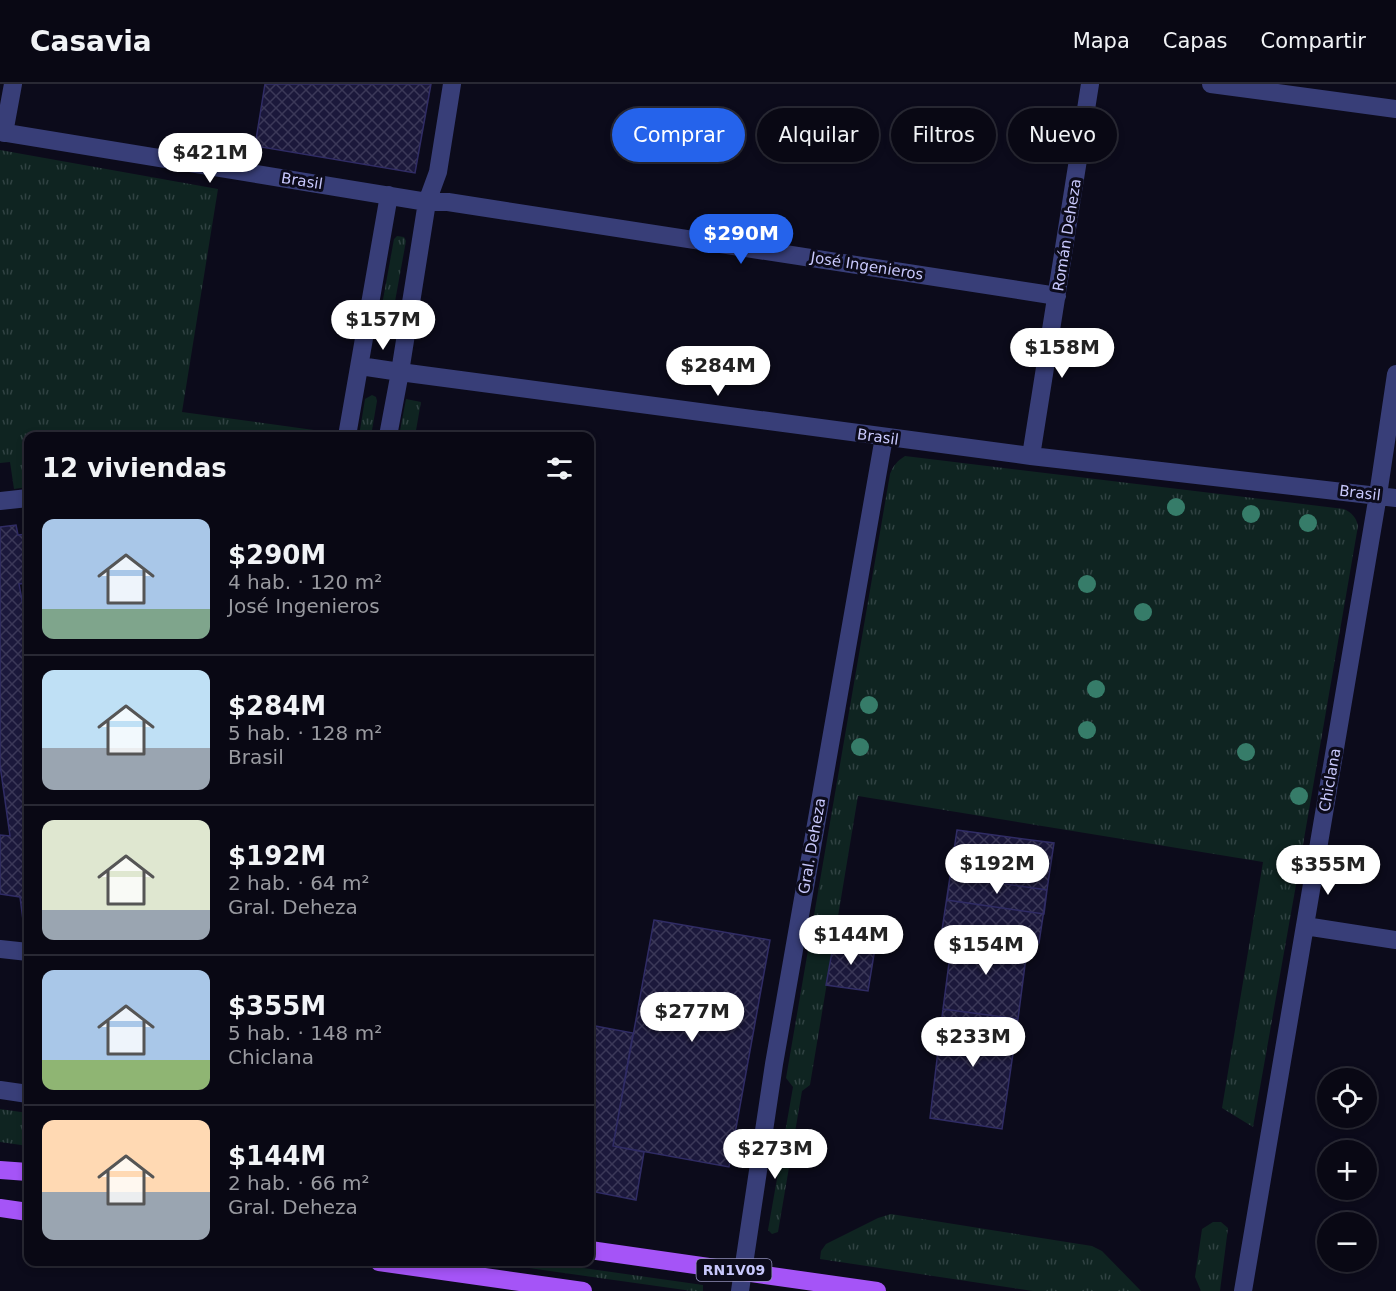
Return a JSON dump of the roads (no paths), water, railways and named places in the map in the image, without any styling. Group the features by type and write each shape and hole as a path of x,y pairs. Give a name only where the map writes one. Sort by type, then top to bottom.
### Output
{"main road":[{"path":"0,1170 24,1172"},
{"path":"0,1208 24,1211"},
{"name":"RN1V09","path":"594,1251 878,1291"},
{"path":"407,1266 584,1291"}],"street":[{"path":"2,132 13,84"},
{"path":"389,432 427,202 438,172 452,84"},
{"name":"Román Deheza","path":"1031,456 1090,84"},
{"path":"1211,84 1396,110"},
{"name":"Brasil","path":"2,132 427,202"},
{"path":"348,432 389,195"},
{"name":"José Ingenieros","path":"427,202 448,202 1058,296"},
{"name":"Brasil","path":"360,366 1031,456 1387,496"},
{"name":"Chiclana","path":"1243,1291 1305,926 1387,496 1396,374"},
{"name":"Gral. Deheza","path":"740,1291 774,1064 884,437"},
{"path":"0,501 24,498"},
{"path":"1305,926 1396,940"},
{"path":"0,949 24,952"},
{"path":"0,1090 24,1093"}]}
